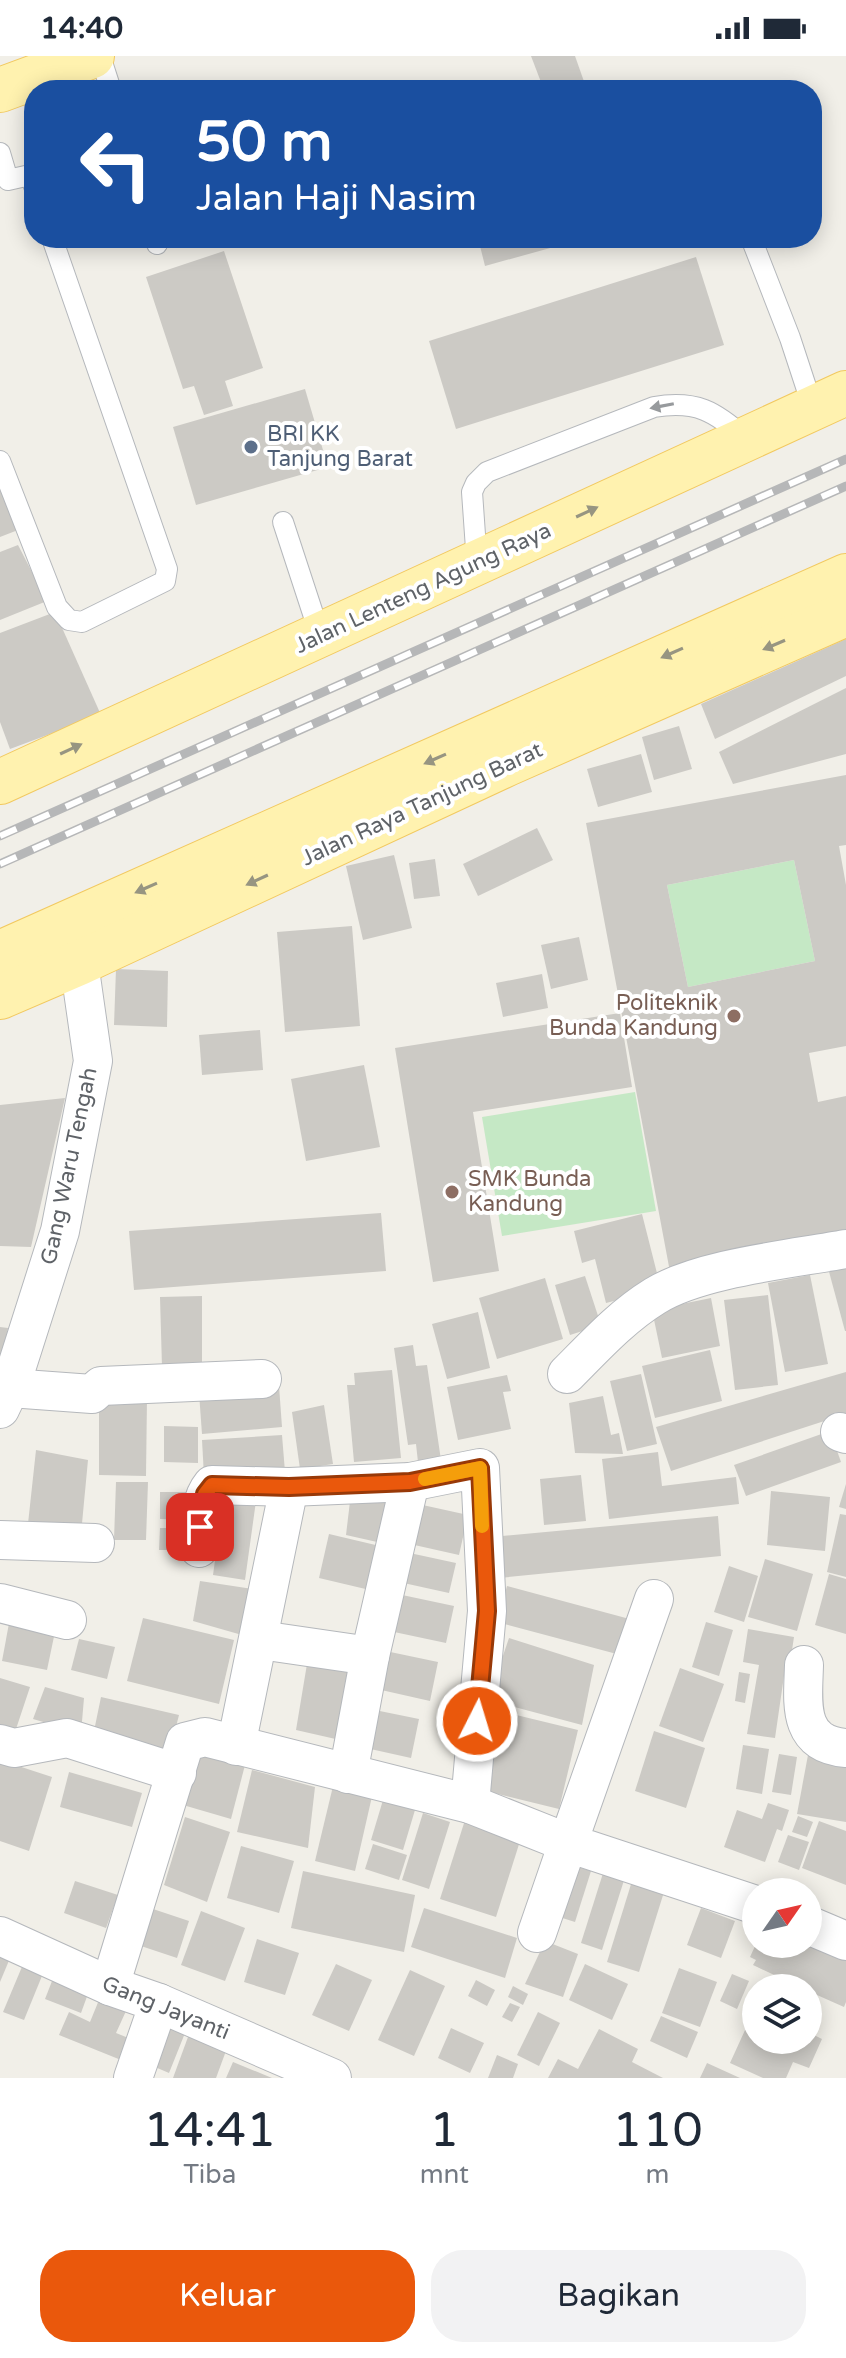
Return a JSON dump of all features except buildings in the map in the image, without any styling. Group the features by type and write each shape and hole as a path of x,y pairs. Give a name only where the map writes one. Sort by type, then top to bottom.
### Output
{"main road":[{"path":"27,80 92,56"},
{"path":"0,90 24,81"},
{"name":"Jalan Lenteng Agung Raya","path":"0,782 829,400"},
{"path":"0,953 846,576"},
{"name":"Jalan Raya Tanjung Barat","path":"0,997 507,764 846,614"}],"street":[{"name":"Gang Waru Tengah","path":"5,1398 60,1231 93,1061 79,963"},
{"path":"567,1374 626,1316 658,1294 702,1277 846,1249"},
{"path":"5,1398 92,1394 101,1386 262,1379"},
{"path":"199,1548 202,1506 205,1494 212,1485 289,1487 410,1482 480,1468 487,1611 470,1804"},
{"path":"348,1774 370,1656 410,1482"},
{"path":"236,1746 289,1487"},
{"path":"0,1540 95,1543"},
{"path":"537,1933 654,1599"},
{"path":"0,1603 67,1620"},
{"path":"260,1640 370,1656"},
{"path":"804,1665 803,1719 819,1739 831,1747 846,1748"},
{"path":"110,1986 185,1742 205,1737 470,1804 568,1843 742,1900"},
{"path":"0,1744 14,1748 67,1738 177,1773"},
{"path":"822,1931 846,1941"},
{"name":"Gang Jayanti","path":"0,1936 110,1986 159,2003 332,2078"},
{"path":"133,2078 159,2003"}],"lane":[{"path":"100,56 108,80"},
{"path":"0,153 8,180 24,176"},
{"path":"0,461 57,607 69,620 82,622 165,581 167,569 55,248"},
{"path":"755,248 790,338 829,400"},
{"path":"477,563 472,492 487,472 654,407 677,403 703,408 720,417 746,439"},
{"path":"283,522 320,635"}],"green space":[{"path":"794,860 815,961 688,987 667,885"},
{"path":"635,1092 656,1211 502,1236 482,1117"}],"railway":[{"path":"0,836 846,459"},
{"path":"0,864 846,486"}],"slow traffic":[{"path":"425,1479 480,1468 482,1526"}],"place":[{"name":"BRI KK Tanjung Barat","path":"251,447"},
{"name":"Politeknik Bunda Kandung","path":"734,1016"},
{"name":"SMK Bunda Kandung","path":"452,1192"}],"route":[{"path":"200,1527 205,1494 212,1485 289,1487 410,1482 480,1468 487,1611 477,1721"}]}
